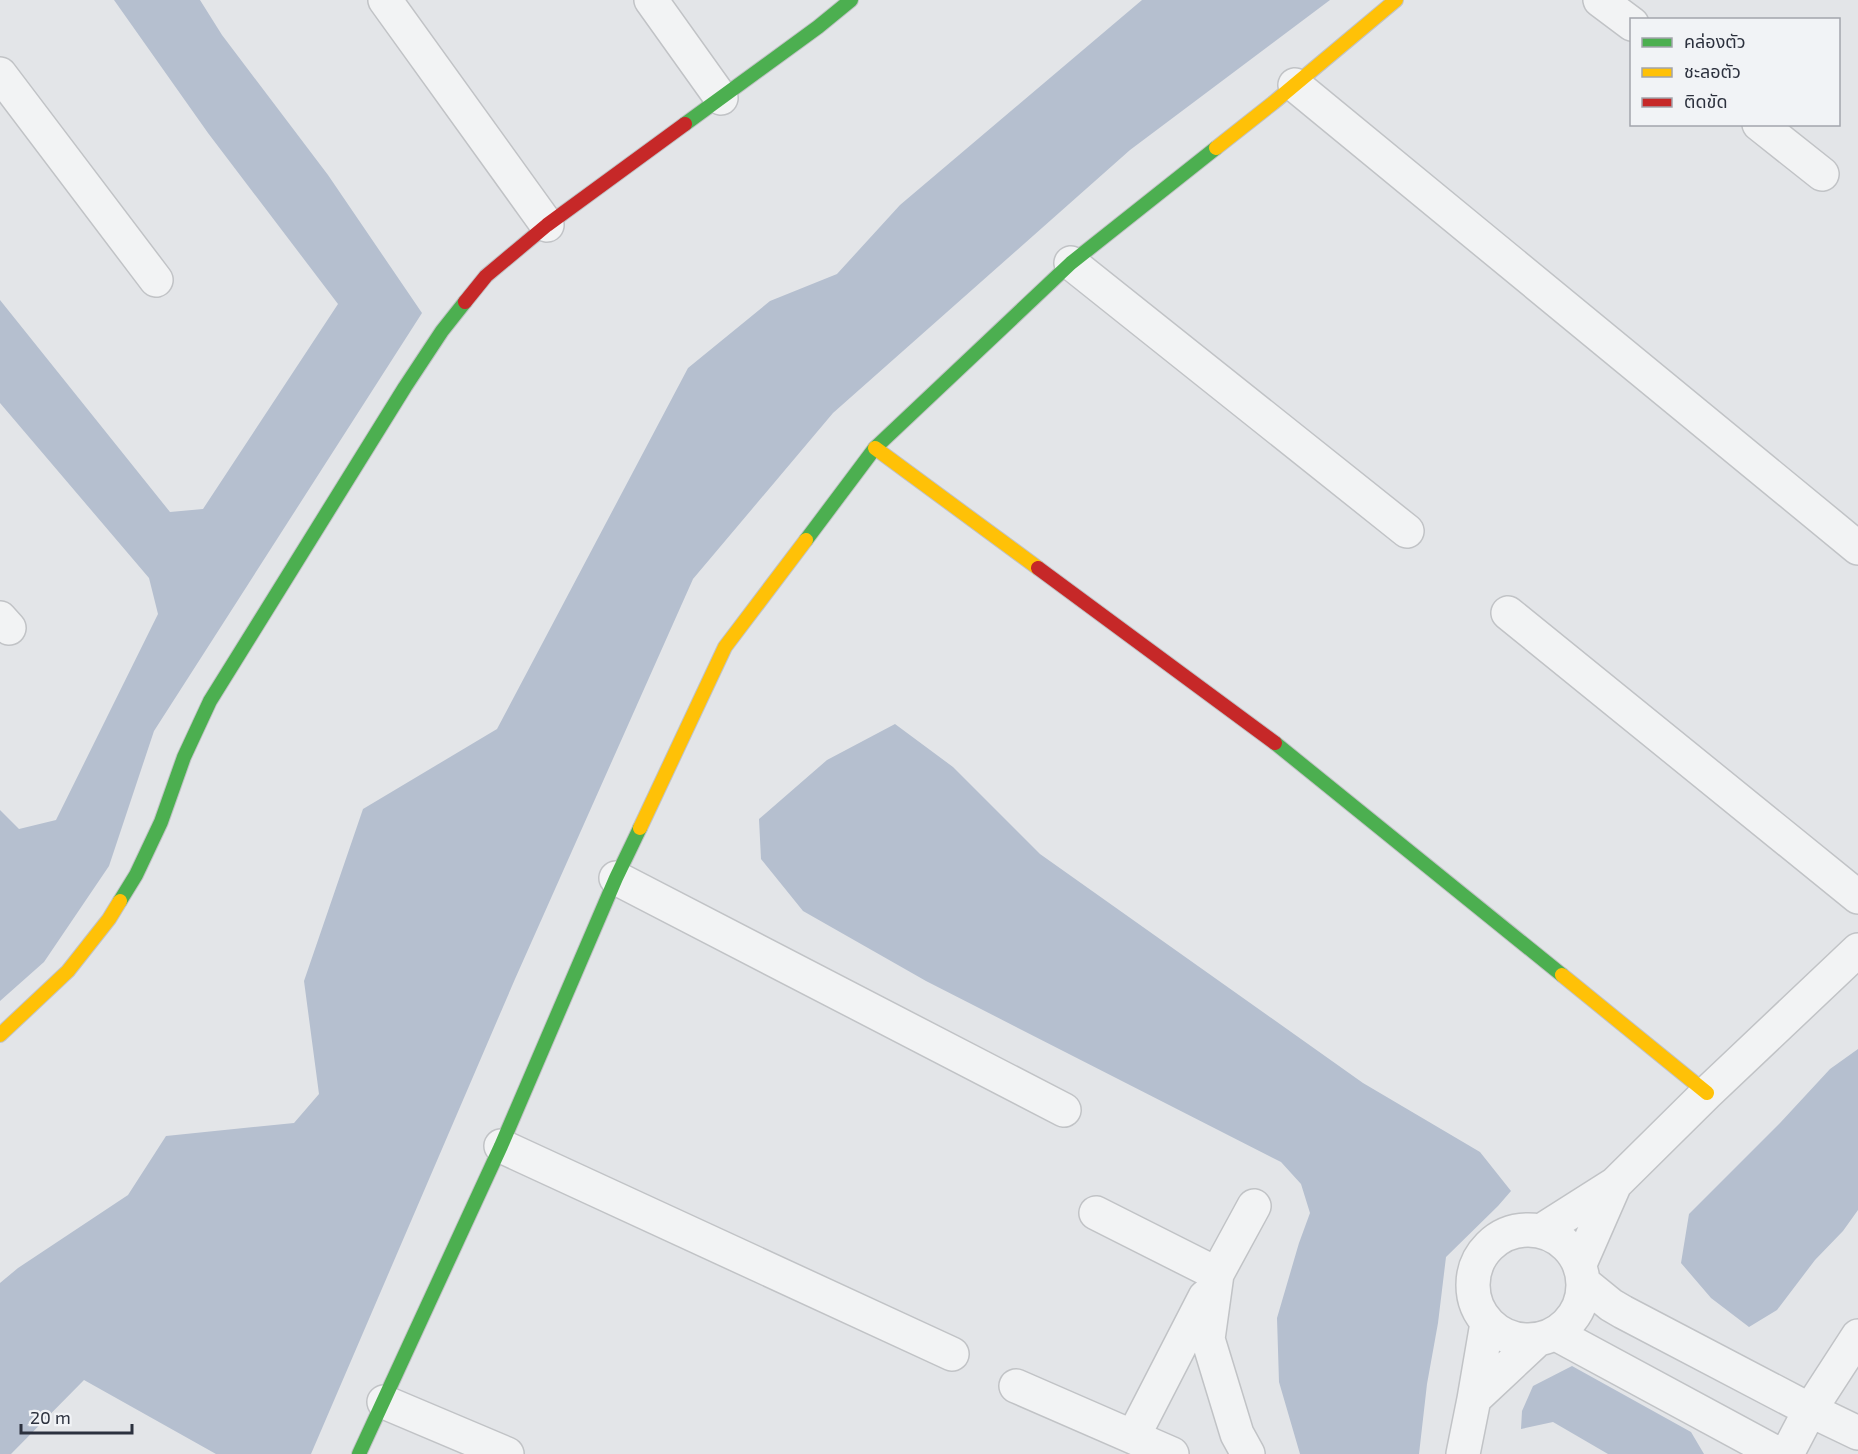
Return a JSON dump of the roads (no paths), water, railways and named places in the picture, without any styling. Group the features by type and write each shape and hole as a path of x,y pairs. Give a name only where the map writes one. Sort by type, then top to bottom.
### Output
{"street":[{"path":"385,0 547,225"},
{"path":"651,0 721,98"},
{"path":"0,1035 68,972 109,919 136,875 161,822 184,757 210,701 405,387 436,341 486,276 547,225 818,27 851,0"},
{"path":"359,1454 501,1146 616,878 724,647 875,448 1071,263 1295,85 1396,0"},
{"path":"1600,0 1630,22"},
{"path":"0,74 156,280"},
{"path":"1295,85 1858,548"},
{"path":"1762,126 1822,174"},
{"path":"1071,263 1407,531"},
{"path":"875,448 1264,735 1707,1093"},
{"path":"1508,613 1858,897"},
{"path":"616,878 1064,1110"},
{"path":"1541,1231 1615,1184 1858,950"},
{"path":"501,1146 952,1354"},
{"path":"1474,1399 1547,1337 1571,1322 1580,1305 1582,1273 1615,1184"},
{"path":"1133,1437 1254,1206"},
{"path":"1096,1213 1217,1274"},
{"path":"1778,1454 1547,1337 1518,1340 1503,1334 1487,1323 1477,1306 1473,1287 1475,1269 1487,1247 1502,1235 1521,1230 1541,1231 1554,1236 1569,1248 1582,1273 1611,1305 1858,1433"},
{"path":"1217,1274 1208,1339 1237,1434 1248,1454"},
{"path":"1463,1454 1487,1323"},
{"path":"1787,1454 1810,1410 1858,1336"},
{"path":"1016,1386 1172,1454"},
{"path":"384,1402 507,1454"}],"water":[{"path":"114,0 200,0 222,35 328,175 422,313 154,731 109,866 44,962 0,1001 0,810 19,829 56,820 158,614 149,578 0,403 0,300 170,512 203,509 338,304 208,133"},
{"path":"1142,0 1330,0 1130,150 833,413 693,579 515,979 311,1454 216,1454 84,1380 11,1454 0,1454 0,1283 18,1268 128,1195 166,1136 294,1123 319,1094 304,981 363,809 497,729 688,368 770,301 837,274 900,205"},
{"path":"895,724 953,767 1040,854 1363,1083 1480,1152 1511,1191 1446,1257 1419,1454 1300,1454 1279,1382 1277,1318 1310,1213 1301,1184 1281,1162 926,981 803,911 761,859 759,819 827,760"},
{"path":"1858,1049 1858,1210 1843,1231 1815,1260 1777,1310 1749,1327 1711,1298 1681,1263 1689,1214 1830,1069"},
{"path":"1572,1366 1691,1432 1704,1454 1608,1454 1553,1422 1521,1429 1522,1411 1533,1386"}]}
